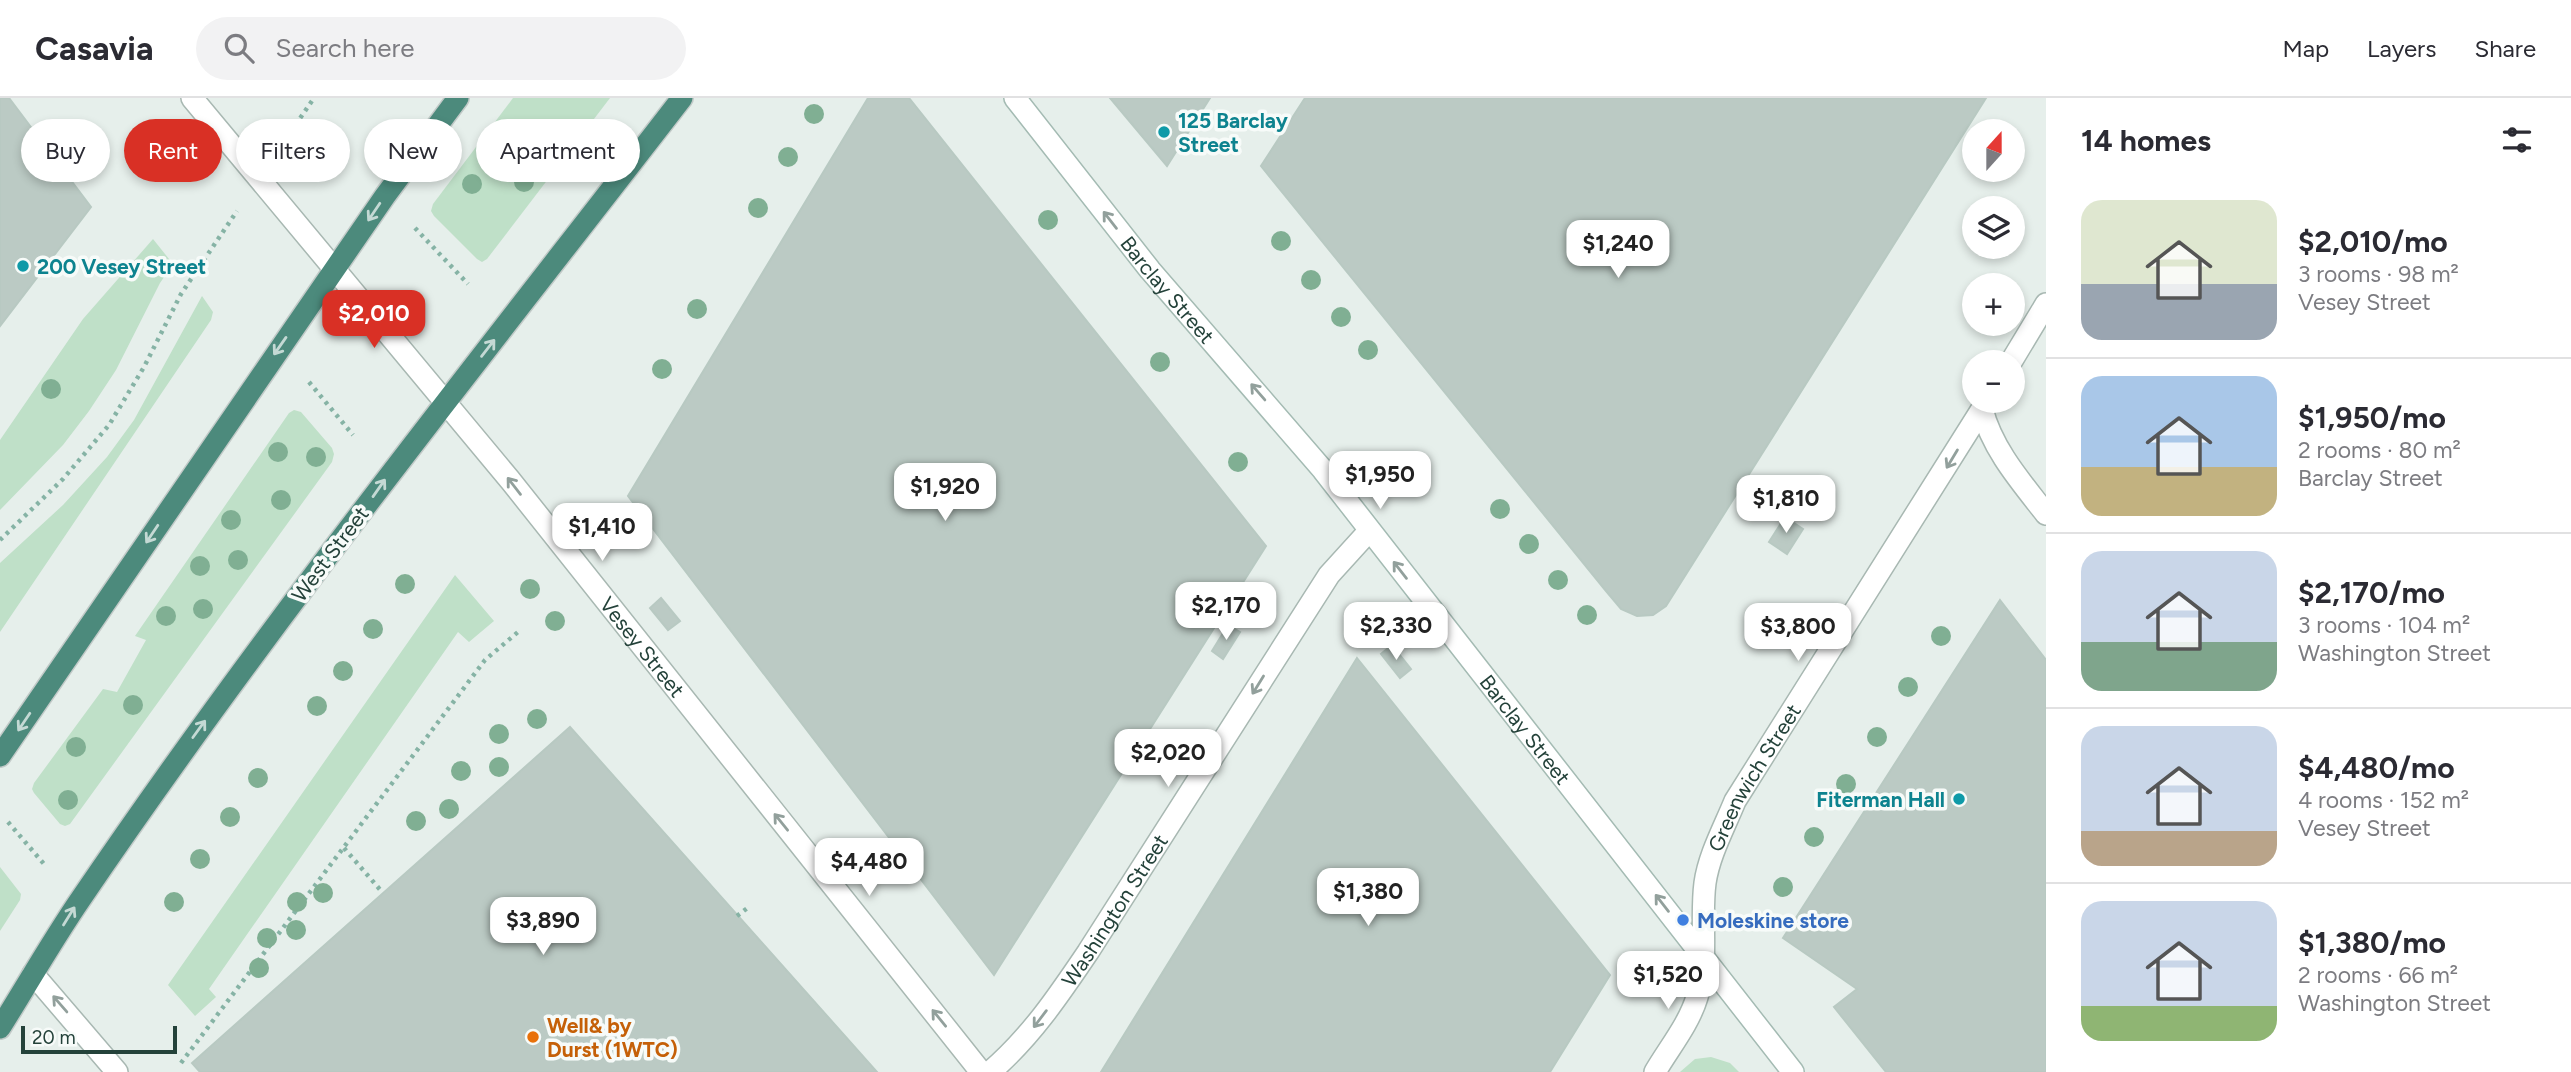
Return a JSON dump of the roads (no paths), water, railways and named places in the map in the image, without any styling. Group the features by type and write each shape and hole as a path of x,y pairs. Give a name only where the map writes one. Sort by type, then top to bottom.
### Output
{"highway":[{"path":"0,756 385,196 458,98"},
{"name":"West Street","path":"0,1027 78,902 192,739 446,402 682,98"}],"street":[{"name":"Vesey Street","path":"192,98 446,402 981,1072"},
{"name":"Barclay Street","path":"1015,98 1150,270 1281,418 1793,1072"},
{"path":"2018,350 2046,304"},
{"name":"Greenwich Street","path":"1654,1072 1689,1017 1697,998 1704,957 1705,881 1712,856 1735,801 1980,413"},
{"path":"1986,413 1990,434 2000,453 2046,514"},
{"name":"Washington Street","path":"990,1072 1010,1055 1034,1028 1066,985 1329,575 1369,531"},
{"path":"33,974 117,1072"}],"place":[{"name":"125 Barclay Street","path":"1164,132"},
{"name":"200 Vesey Street","path":"23,266"},
{"name":"Fiterman Hall","path":"1959,799"},
{"name":"Moleskine store","path":"1683,920"},
{"name":"Well& by Durst (1WTC)","path":"533,1037"}]}
